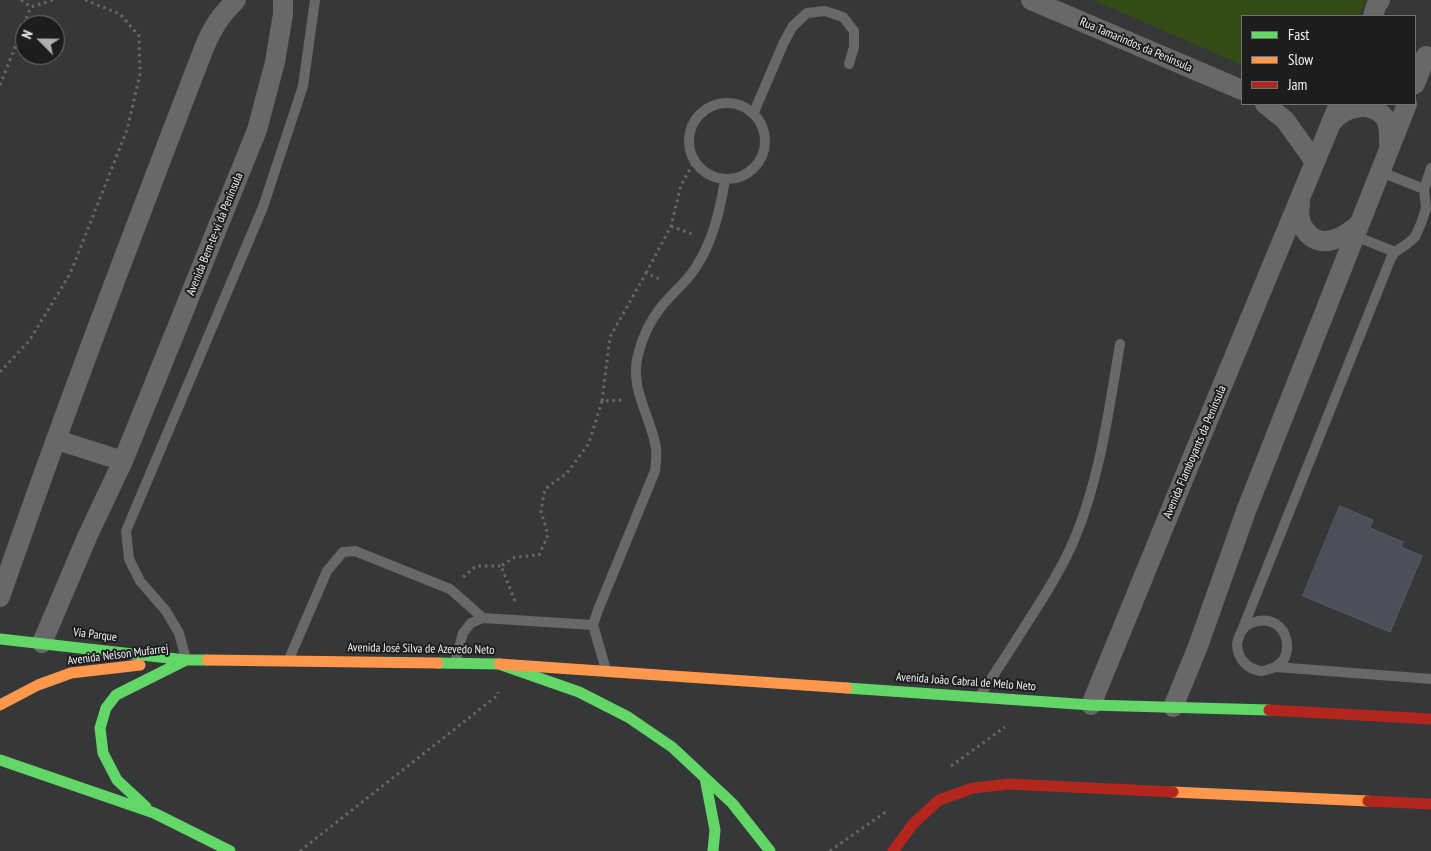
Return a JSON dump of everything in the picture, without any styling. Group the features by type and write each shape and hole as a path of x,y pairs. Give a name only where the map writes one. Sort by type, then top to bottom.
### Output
{"street":[{"path":"0,597 29,514 204,48 213,27 236,0"},
{"name":"Avenida Bem-te-vi da Península","path":"42,642 123,461 256,130 275,62 283,14 283,0"},
{"name":"Rua Tamarindos da Península","path":"1031,0 1241,90"},
{"path":"1373,15 1380,0"},
{"path":"1416,81 1424,55"},
{"path":"1266,105 1285,120 1315,162"},
{"name":"Avenida Flamboyants da Península","path":"1091,705 1339,105"},
{"name":"Avenida Flamboyants da Península","path":"1173,707 1198,649 1250,502 1407,105"},
{"name":"Avenida Flamboyants da Península","path":"1328,128 1341,112 1351,108 1371,109 1384,117 1387,123 1389,150"},
{"name":"Avenida Flamboyants da Península","path":"1301,199 1300,222 1312,238 1319,241 1329,241 1357,230"},
{"path":"57,440 123,461"},
{"name":"Via Parque","path":"0,639 42,642 186,660"},
{"path":"154,813 117,780 103,753 100,728 106,708 116,696 186,660"},
{"name":"Avenida José Silva de Azevedo Neto","path":"186,660 499,664 579,692 628,717 672,747 732,803 770,851"},
{"name":"Avenida Nelson Mufarrej","path":"0,705 38,685 71,673 186,660"},
{"name":"Avenida João Cabral de Melo Neto","path":"499,664 1091,705 1431,718"},
{"path":"1350,714 1373,722 1422,730"},
{"path":"0,760 154,813 230,851"},
{"path":"705,778 715,830 713,851"},
{"path":"893,851 913,824 939,800 973,788 1009,784 1428,802"}],"lane":[{"path":"186,660 179,633 166,611 140,581 129,559 126,531 263,207 303,86 316,0"},
{"path":"754,112 784,42 793,26 807,14 825,11 843,17 854,31 854,46 849,64"},
{"path":"719,102 738,103 754,112 764,128 765,147 758,164 743,176 725,180 707,175 694,162 688,144 691,126 702,111 719,102"},
{"path":"1431,168 1424,189 1426,208 1422,221 1415,237 1390,258 1237,643 1239,656 1249,667 1262,671 1276,667 1431,679"},
{"path":"1381,172 1424,189"},
{"path":"607,671 593,625 655,471 656,449 635,381 637,356 646,331 661,308 696,267 710,241 719,211 725,180"},
{"path":"1357,230 1395,252"},
{"path":"979,696 1052,583 1074,540 1092,489 1120,344"},
{"path":"288,661 327,571 343,552 355,551 450,589 483,618"},
{"path":"455,663 463,633 471,623 483,618 593,625"},
{"path":"1242,630 1253,622 1265,620 1277,624 1285,634 1288,646 1284,658 1276,667"}],"path":[{"path":"22,0 31,7"},
{"path":"31,7 53,0"},
{"path":"0,372 29,341 70,274 127,130 140,74 139,36 120,14 85,0"},
{"path":"0,85 31,7"},
{"path":"646,273 671,226 681,185 694,162"},
{"path":"450,589 476,566 501,566 515,557 539,555 548,535 541,511 545,489 567,473 589,443 602,400 640,399"},
{"path":"501,566 522,621"},
{"path":"300,851 498,695 499,664"}],"green space":[{"path":"1093,0 1366,0 1359,15 1241,15 1241,65"}],"building":[{"path":"1340,506 1373,520 1370,528 1403,542 1401,547 1422,556 1390,632 1303,596"}],"traffic: fast":[{"path":"0,639 186,660 207,660"},
{"path":"146,807 117,780 103,753 100,728 106,708 116,695 186,660"},
{"path":"438,663 499,664 579,692 628,717 672,747 732,803 770,851"},
{"path":"847,688 1091,705 1269,710"},
{"path":"0,760 154,813 230,851"},
{"path":"705,778 715,830 713,851"}],"traffic: slow":[{"path":"207,660 438,663"},
{"path":"499,664 847,688"},
{"path":"0,705 38,685 71,673 140,665"},
{"path":"1173,792 1368,801"}],"traffic: jam":[{"path":"1269,710 1431,719"},
{"path":"893,851 913,824 939,800 973,788 1009,784 1173,792"},
{"path":"1368,801 1431,804"}]}
